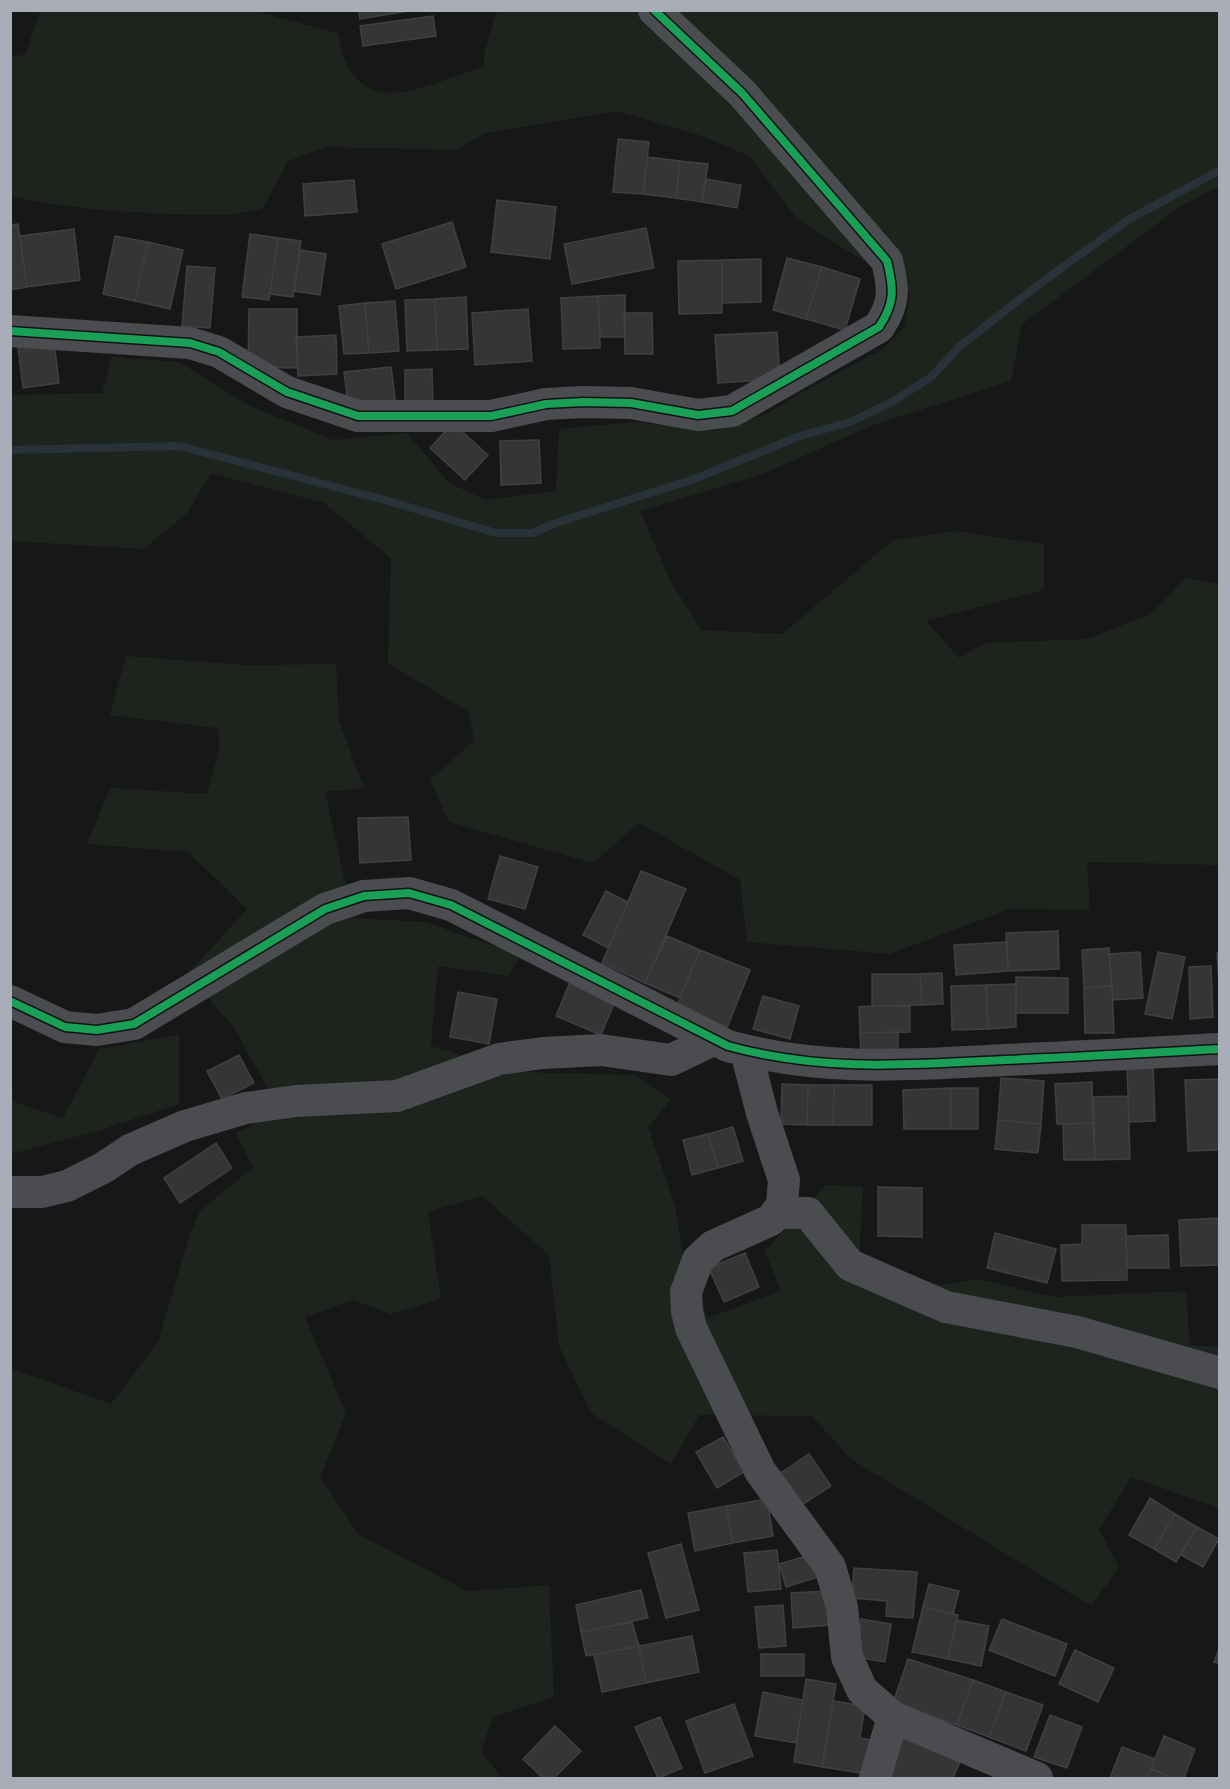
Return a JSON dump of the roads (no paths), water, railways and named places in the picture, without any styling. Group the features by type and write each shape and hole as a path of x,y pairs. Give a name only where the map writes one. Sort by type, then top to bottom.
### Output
{"street":[{"path":"10,331 190,342 219,352 288,392 358,416 491,416 546,404 583,402 631,403 698,415 732,411 879,327 892,309 892,280 887,261 742,93 654,10"},
{"path":"10,1001 65,1027 97,1030 134,1024 325,909 364,896 409,893 451,905 715,1039 746,1051 820,1064 881,1067 1220,1049"},
{"path":"10,1192 42,1192 67,1186 103,1168 137,1146 185,1126 246,1108 296,1101 397,1096 499,1059 543,1053 601,1050 671,1060 715,1039"},
{"path":"746,1051 762,1113 784,1180 782,1205 771,1220 713,1246 698,1260 686,1292 691,1328 760,1471 830,1567 842,1607 847,1657 855,1679 868,1696 892,1718 1030,1777"},
{"path":"777,1213 808,1213 850,1265 946,1307 1077,1332 1220,1373"},
{"path":"875,1779 892,1718"}],"waterway":[{"path":"10,450 179,446 385,500 496,533 532,533 556,523 694,479 800,436 850,422 892,402 931,377 960,346 1038,285 1128,220 1220,170"}]}
